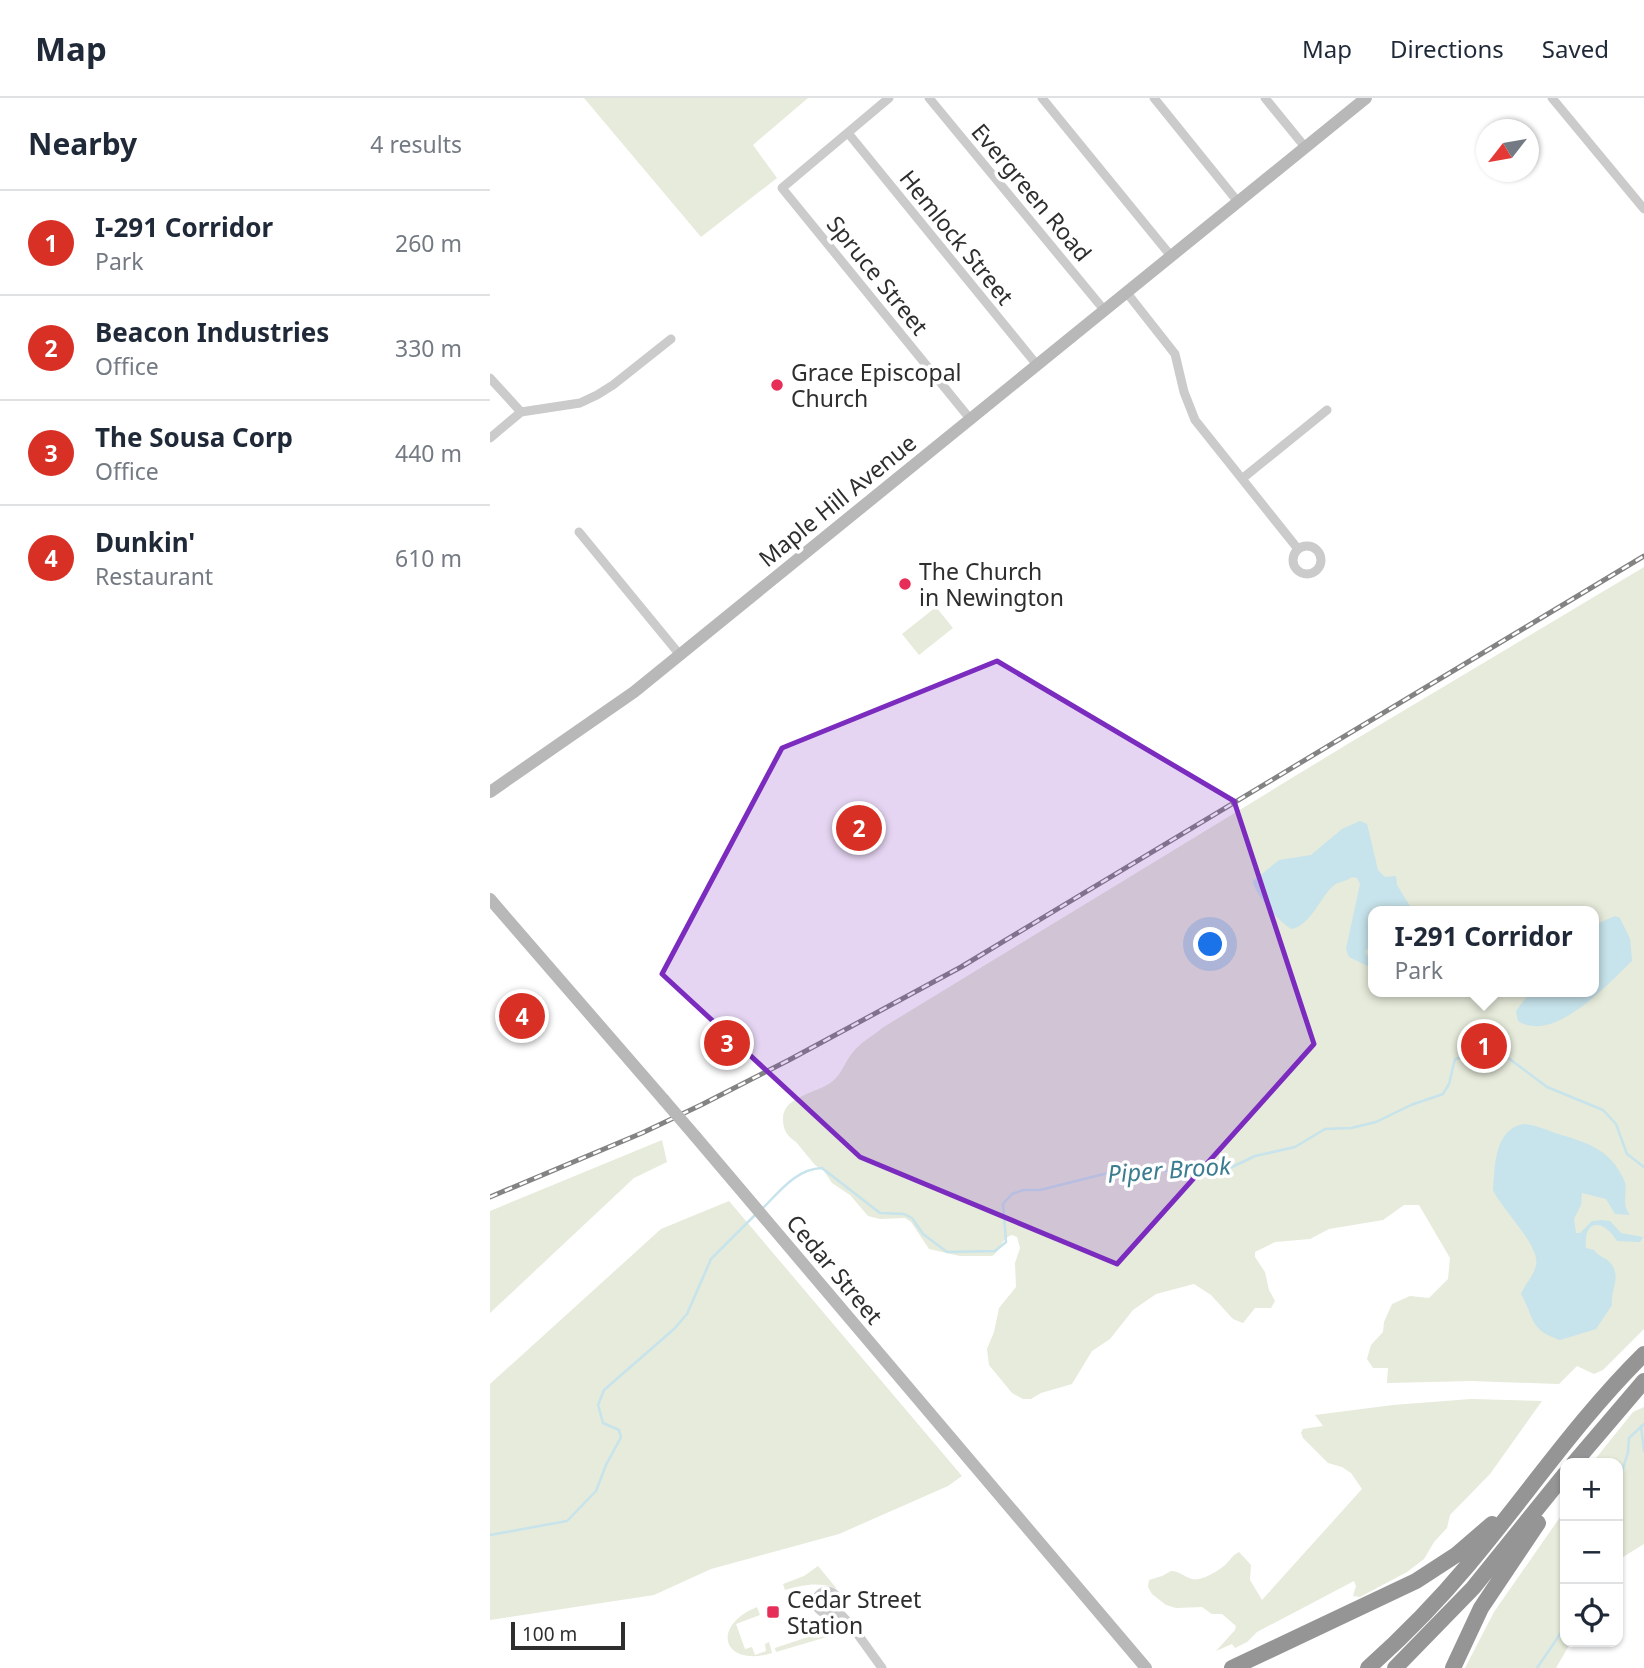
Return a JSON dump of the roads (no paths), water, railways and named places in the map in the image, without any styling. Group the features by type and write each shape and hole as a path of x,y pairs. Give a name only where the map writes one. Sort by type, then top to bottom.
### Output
{"highway":[{"path":"1368,1668 1437,1600 1591,1411 1644,1354"},
{"path":"1578,1458 1644,1381"},
{"path":"1584,1458 1596,1435"},
{"path":"1395,1668 1473,1588 1560,1480"},
{"path":"1453,1668 1481,1608 1560,1493"},
{"path":"1232,1668 1416,1581 1456,1555 1492,1523 1513,1510"}],"street":[{"path":"848,134 889,98"},
{"name":"Evergreen Road","path":"929,98 1105,311"},
{"path":"1042,98 1171,256"},
{"path":"1154,98 1238,202"},
{"path":"1265,98 1305,148"},
{"name":"Maple Hill Avenue","path":"490,792 634,692 1366,98"},
{"path":"1552,98 1644,209"},
{"name":"Spruce Street","path":"848,134 782,188 971,420"},
{"name":"Hemlock Street","path":"848,134 1037,365"},
{"path":"1128,293 1175,354 1186,400 1195,420 1298,549"},
{"path":"490,438 521,412 580,402 597,395 671,339"},
{"path":"490,379 521,412"},
{"path":"1243,478 1327,410"},
{"path":"579,532 680,654"},
{"name":"Cedar Street","path":"492,903 695,1136 1146,1668"},
{"path":"835,1609 883,1668"}],"water":[{"path":"1360,821 1367,824 1378,870 1385,877 1396,876 1397,885 1410,906 1368,906 1368,948 1365,952 1368,966 1349,957 1346,949 1360,884 1357,878 1352,877 1334,885 1304,923 1292,929 1268,908 1253,881 1279,860 1311,855 1342,829"},
{"path":"1615,916 1620,918 1630,939 1632,961 1599,992 1599,923"},
{"path":"1526,997 1594,997 1564,1018 1548,1025 1532,1026 1518,1021 1516,1011"},
{"path":"1524,1124 1540,1127 1596,1148 1612,1160 1624,1180 1625,1202 1630,1215 1615,1214 1606,1199 1582,1193 1581,1205 1574,1219 1576,1233 1580,1233 1592,1221 1601,1220 1610,1221 1621,1233 1643,1237 1640,1242 1617,1241 1601,1226 1591,1227 1586,1238 1586,1248 1608,1260 1615,1270 1612,1305 1596,1329 1560,1340 1537,1327 1521,1294 1535,1269 1536,1257 1527,1238 1493,1190 1496,1160 1502,1141 1514,1127"}],"waterway":[{"name":"Piper Brook","path":"763,1208 796,1177 804,1172 822,1168 880,1213 904,1214 912,1218 923,1234 947,1252 995,1251 1006,1242 1003,1204 1012,1194 1023,1190 1040,1190 1128,1168 1184,1172 1230,1168 1255,1156 1295,1147 1325,1129 1351,1128 1376,1122 1411,1105 1443,1094 1449,1084 1455,1059 1490,1050 1499,1051 1547,1087 1603,1110 1616,1124 1627,1154 1644,1167"},
{"name":"Piper Brook","path":"490,1535 567,1521 596,1491 621,1437 619,1430 603,1423 598,1405 604,1390 674,1329 687,1314 711,1259 755,1215"},
{"path":"1623,1468 1629,1438 1644,1424"},
{"path":"1641,1426 1644,1451"},
{"path":"1537,1668 1560,1634"}],"railway":[{"path":"490,1197 701,1105 961,967 1644,556"}],"place":[{"name":"Grace Episcopal Church","path":"777,385"},
{"name":"The Church in Newington","path":"905,584"},
{"name":"Beacon Industries","path":"859,828"},
{"name":"Dunkin'","path":"522,1016"},
{"name":"The Sousa Corp","path":"727,1043"},
{"name":"I-291 Corridor","path":"1484,1046"},
{"name":"Cedar Street Station","path":"773,1612"}]}
